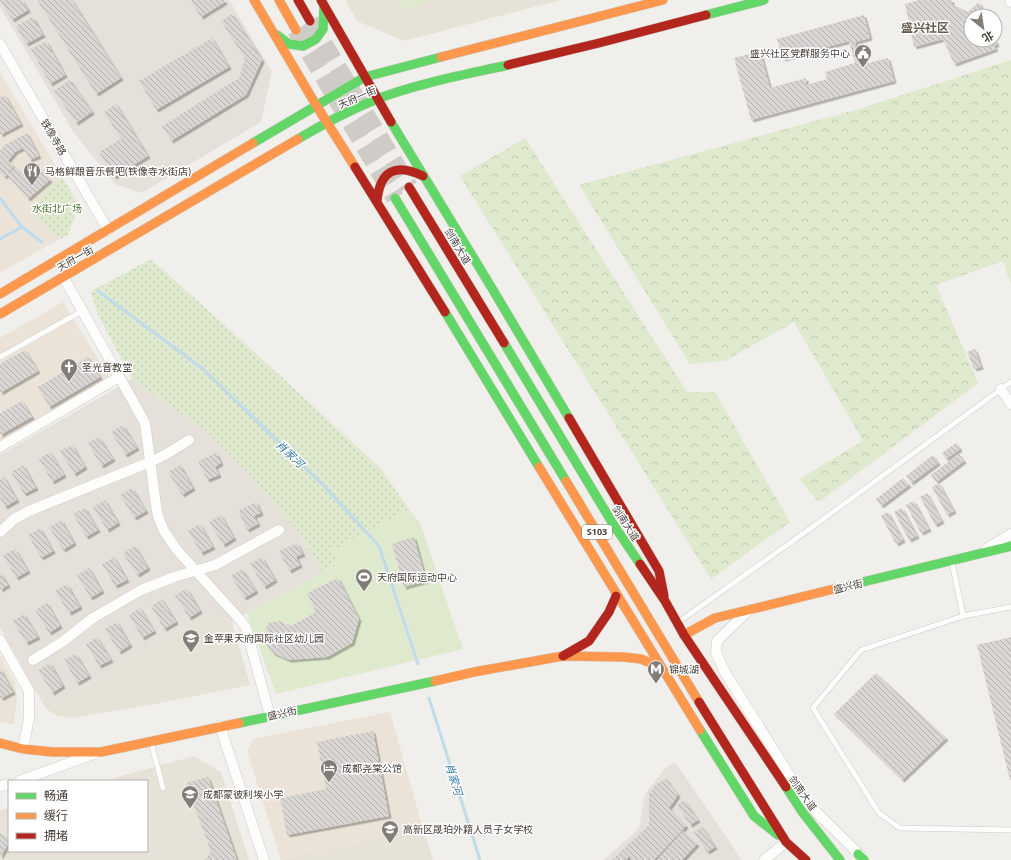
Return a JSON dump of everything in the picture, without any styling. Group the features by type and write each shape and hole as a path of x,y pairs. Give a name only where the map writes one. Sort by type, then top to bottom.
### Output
{"main road":[{"path":"254,0 316,105 377,201 660,667 754,816 786,842 795,860"},
{"path":"279,0 296,30"},
{"path":"298,0 310,21"},
{"name":"天府一街","path":"0,294 365,77 663,0"},
{"name":"天府一街","path":"0,314 64,278 327,122 377,99 411,88 606,41 764,0"},
{"path":"274,33 289,44 303,46 316,39 323,29 323,3"},
{"path":"323,3 377,99 494,290 659,571 665,601"},
{"path":"377,201 378,189 386,175 397,170 410,170 423,176"},
{"name":"剑南大道","path":"409,187 613,524 665,601 684,635 803,813 840,860"},
{"name":"S103","path":"395,198 723,741 786,842 806,860"},
{"path":"971,556 1011,546"},
{"name":"盛兴街","path":"684,635 715,618 971,556"},
{"path":"563,656 589,641 609,612 616,596"},
{"path":"563,656 641,659 660,667"},
{"name":"盛兴街","path":"0,743 23,749 53,752 101,752 474,672 563,656"}],"street":[{"name":"铁像寺路","path":"0,44 108,230"},
{"path":"64,278 144,423 158,516 164,531 178,550 236,614 246,628 270,716"},
{"path":"0,447 119,377"},
{"path":"1001,389 1011,404"},
{"path":"0,532 14,519 29,510 150,462 165,455 189,440"},
{"path":"33,660 62,642 93,618 141,590 215,565 279,530"},
{"name":"盛兴街","path":"971,556 992,546 1011,534"},
{"path":"749,610 717,641 716,653 726,674 807,803 862,858"},
{"path":"0,640 29,691 29,718 23,749"},
{"path":"220,726 264,860"},
{"path":"22,780 101,752"},
{"path":"764,860 786,842"}],"lane":[{"path":"0,357 82,311"},
{"path":"678,623 1011,382"},
{"path":"951,561 963,616"},
{"path":"1011,607 963,616 861,650 813,708 879,813 900,828 1011,830"},
{"path":"151,741 163,788"}],"shaded area":[{"path":"0,0 229,0 272,72 261,122 141,193 115,184 74,133 0,7"},
{"path":"345,0 561,0 404,41 357,21"},
{"path":"0,72 79,205 68,234 0,273"},
{"path":"63,302 109,377 0,440 0,338"},
{"path":"132,379 207,431 253,478 298,531 323,572 232,621 209,612 46,709 0,628 0,455"},
{"name":"金苹果天府国际社区幼儿园","path":"209,612 232,621 250,685 155,704 71,718 57,716 46,709"},
{"path":"0,655 14,680 17,696 14,725 0,722"},
{"path":"390,712 423,828 281,860 247,751 253,739"},
{"name":"成都蒙彼利埃小学","path":"194,756 221,772 249,860 0,860 0,810 8,808 8,852 148,852 148,780 108,780"},
{"path":"675,762 742,860 604,860 639,828 645,794 664,769"},
{"name":"高新区晟珀外籍人员子女学校","path":"423,828 433,860 281,860"}],"green space":[{"path":"400,0 426,0 406,12"},
{"path":"1011,60 1011,284 1003,261 936,285 978,383 819,502 799,479 863,441 794,322 725,361 690,364 579,185 859,109"},
{"path":"525,138 687,392 715,392 790,522 711,579 460,176"},
{"name":"水街北广场","path":"61,177 79,205 68,234 61,239 36,217 35,202"},
{"path":"151,259 381,469 409,509 333,550 338,564 323,572 298,531 253,478 207,431 132,379 99,316 90,292"},
{"name":"天府国际运动中心","path":"409,509 420,523 463,649 276,694 247,613 338,564 333,550"}],"building":[{"path":"0,0 22,0 28,10 12,20"},
{"path":"37,0 72,0 121,78 96,94"},
{"path":"190,0 224,0 225,2 201,17"},
{"path":"919,0 952,0 952,4 963,10 963,48 996,49 954,64 943,39 914,47 905,4"},
{"path":"979,2 982,8 972,8"},
{"path":"232,14 262,60 246,95 171,141 162,126 239,78 245,59 221,21"},
{"name":"盛兴社区党群服务中心","path":"864,15 870,38 855,42 861,65 888,58 894,81 751,120 734,58 760,51 770,88 806,78 806,85 827,79 825,72 855,63 849,41 783,59 777,39"},
{"path":"33,17 43,35 26,44 16,26"},
{"path":"212,38 229,67 156,110 139,81"},
{"path":"46,41 65,75 50,84 31,49"},
{"path":"70,80 92,112 76,123 54,91"},
{"path":"5,95 21,124 0,135 0,98"},
{"path":"116,104 148,156 114,177 99,152 121,139 104,112"},
{"path":"27,133 39,156 30,160 23,148 15,152 8,161 14,166 5,177 0,173 0,151 5,145"},
{"path":"16,167 27,180 40,169 50,180 28,199 7,175"},
{"path":"975,349 981,367 974,369 967,352"},
{"path":"25,350 38,371 0,393 0,364"},
{"path":"88,357 100,377 49,407 38,387"},
{"path":"22,401 32,417 0,435 0,413"},
{"path":"123,425 137,448 125,455 111,432"},
{"path":"99,437 113,459 101,466 88,443"},
{"path":"956,443 960,449 946,459 942,453"},
{"path":"72,445 85,467 74,474 60,451"},
{"path":"50,452 64,475 52,482 39,459"},
{"path":"216,453 221,463 215,467 219,475 207,480 198,461"},
{"path":"959,454 964,461 936,482 931,475"},
{"path":"933,455 938,463 911,483 906,476"},
{"path":"23,465 36,488 24,494 11,472"},
{"path":"180,465 193,488 182,495 168,472"},
{"path":"4,477 17,500 5,507 0,498 0,479"},
{"path":"903,478 909,485 881,506 876,499"},
{"path":"939,483 954,511 947,515 932,487"},
{"path":"132,488 146,511 134,518 120,495"},
{"path":"927,493 942,521 935,525 920,497"},
{"path":"105,500 118,523 107,530 93,507"},
{"path":"914,501 929,529 921,533 906,505"},
{"path":"256,502 261,513 254,516 258,524 247,530 238,511"},
{"path":"85,508 98,530 86,537 73,514"},
{"path":"902,508 917,536 909,540 894,512"},
{"path":"888,512 903,540 896,544 881,516"},
{"path":"221,515 234,538 223,545 209,522"},
{"path":"61,520 74,543 63,550 49,527"},
{"path":"200,524 213,547 201,553 188,531"},
{"path":"40,528 53,551 41,558 28,535"},
{"path":"414,537 426,581 404,587 392,544"},
{"path":"297,543 303,554 296,557 300,565 289,571 279,551"},
{"path":"135,546 148,568 137,575 123,553"},
{"path":"15,549 28,571 16,578 3,555"},
{"path":"114,557 127,580 115,586 102,564"},
{"path":"262,557 275,580 264,587 250,564"},
{"path":"89,568 102,591 90,598 77,575"},
{"path":"242,569 256,591 244,598 231,576"},
{"path":"0,572 8,585 0,590"},
{"path":"338,578 359,619 352,643 327,657 289,660 273,653 266,645 265,634 268,623 280,621 291,626 316,612 307,593"},
{"path":"67,584 80,607 69,613 55,591"},
{"path":"187,589 200,611 189,618 175,595"},
{"path":"162,599 176,622 164,629 151,606"},
{"path":"47,603 60,626 49,633 35,610"},
{"path":"140,608 154,631 142,638 129,615"},
{"path":"24,614 38,637 26,643 13,621"},
{"path":"117,622 130,645 119,652 105,629"},
{"path":"97,637 111,660 99,666 86,644"},
{"path":"1011,637 1011,780 1010,780 977,645"},
{"path":"76,654 89,676 77,683 64,660"},
{"path":"50,663 63,686 52,693 38,670"},
{"path":"0,668 13,692 2,698 0,698"},
{"path":"876,673 946,738 902,780 834,714"},
{"path":"373,731 389,816 287,835 280,798 326,789 317,742"},
{"path":"208,777 237,860 205,860 211,852 186,783"},
{"path":"666,779 678,795 669,808 686,826 654,860 633,860 629,856 626,860 612,860 649,825 649,794 656,784"},
{"path":"684,800 698,820 690,825 677,805"},
{"path":"702,827 715,847 707,852 694,832"},
{"path":"683,831 697,844 682,860 657,860"},
{"path":"0,833 8,838 8,845 0,857"}],"waterway":[{"name":"肖家河","path":"0,198 22,227 42,242"},
{"path":"0,239 22,227"},
{"name":"肖家河","path":"98,291 203,369 324,486 379,546 418,664"},
{"name":"肖家河","path":"429,698 480,860"}],"tunnel":[{"path":"310,21 409,187"},
{"path":"296,30 395,198"}],"traffic: fast":[{"path":"706,15 764,0"},
{"path":"277,35 289,44 303,46 316,39 323,29 324,6"},
{"path":"253,143 365,77 441,57"},
{"path":"298,139 347,113 393,93 508,65"},
{"path":"391,122 569,418"},
{"path":"395,198 566,481"},
{"path":"445,312 539,467"},
{"path":"504,343 613,524 640,564"},
{"path":"838,588 1011,546"},
{"path":"239,723 435,681"},
{"path":"700,730 754,816 778,835"},
{"path":"786,787 803,813 840,860"},
{"path":"858,854 864,860"}],"traffic: slow":[{"path":"254,0 316,105 355,167"},
{"path":"279,0 296,30"},
{"path":"441,57 663,0"},
{"path":"0,314 298,139"},
{"path":"0,294 253,143"},
{"path":"539,467 700,730"},
{"path":"566,481 699,702"},
{"path":"684,635 715,618 838,588"},
{"path":"435,681 474,672 563,656 623,657 641,659 660,667"},
{"path":"0,743 23,749 53,752 101,752 239,723"}],"traffic: jam":[{"path":"298,0 310,21"},
{"path":"321,0 391,122"},
{"path":"508,65 706,15"},
{"path":"355,167 445,312"},
{"path":"377,201 382,182 391,172 405,170 423,176"},
{"path":"409,187 504,343"},
{"path":"569,418 659,571 664,596"},
{"path":"640,564 665,601 684,635 786,787"},
{"path":"563,656 589,641 609,612 616,596"},
{"path":"699,702 786,842 806,860"}],"place":[{"name":"盛兴社区党群服务中心","path":"863,68"},
{"name":"马格鲜酿音乐餐吧(铁像寺水街店)","path":"32,186"},
{"name":"圣光音教堂","path":"69,382"},
{"name":"天府国际运动中心","path":"364,592"},
{"name":"金苹果天府国际社区幼儿园","path":"191,653"},
{"name":"锦城湖","path":"656,684"},
{"name":"成都尧棠公馆","path":"329,783"},
{"name":"成都蒙彼利埃小学","path":"190,809"},
{"name":"高新区晟珀外籍人员子女学校","path":"390,844"}],"district":[{"name":"盛兴社区","path":"925,28"}]}
